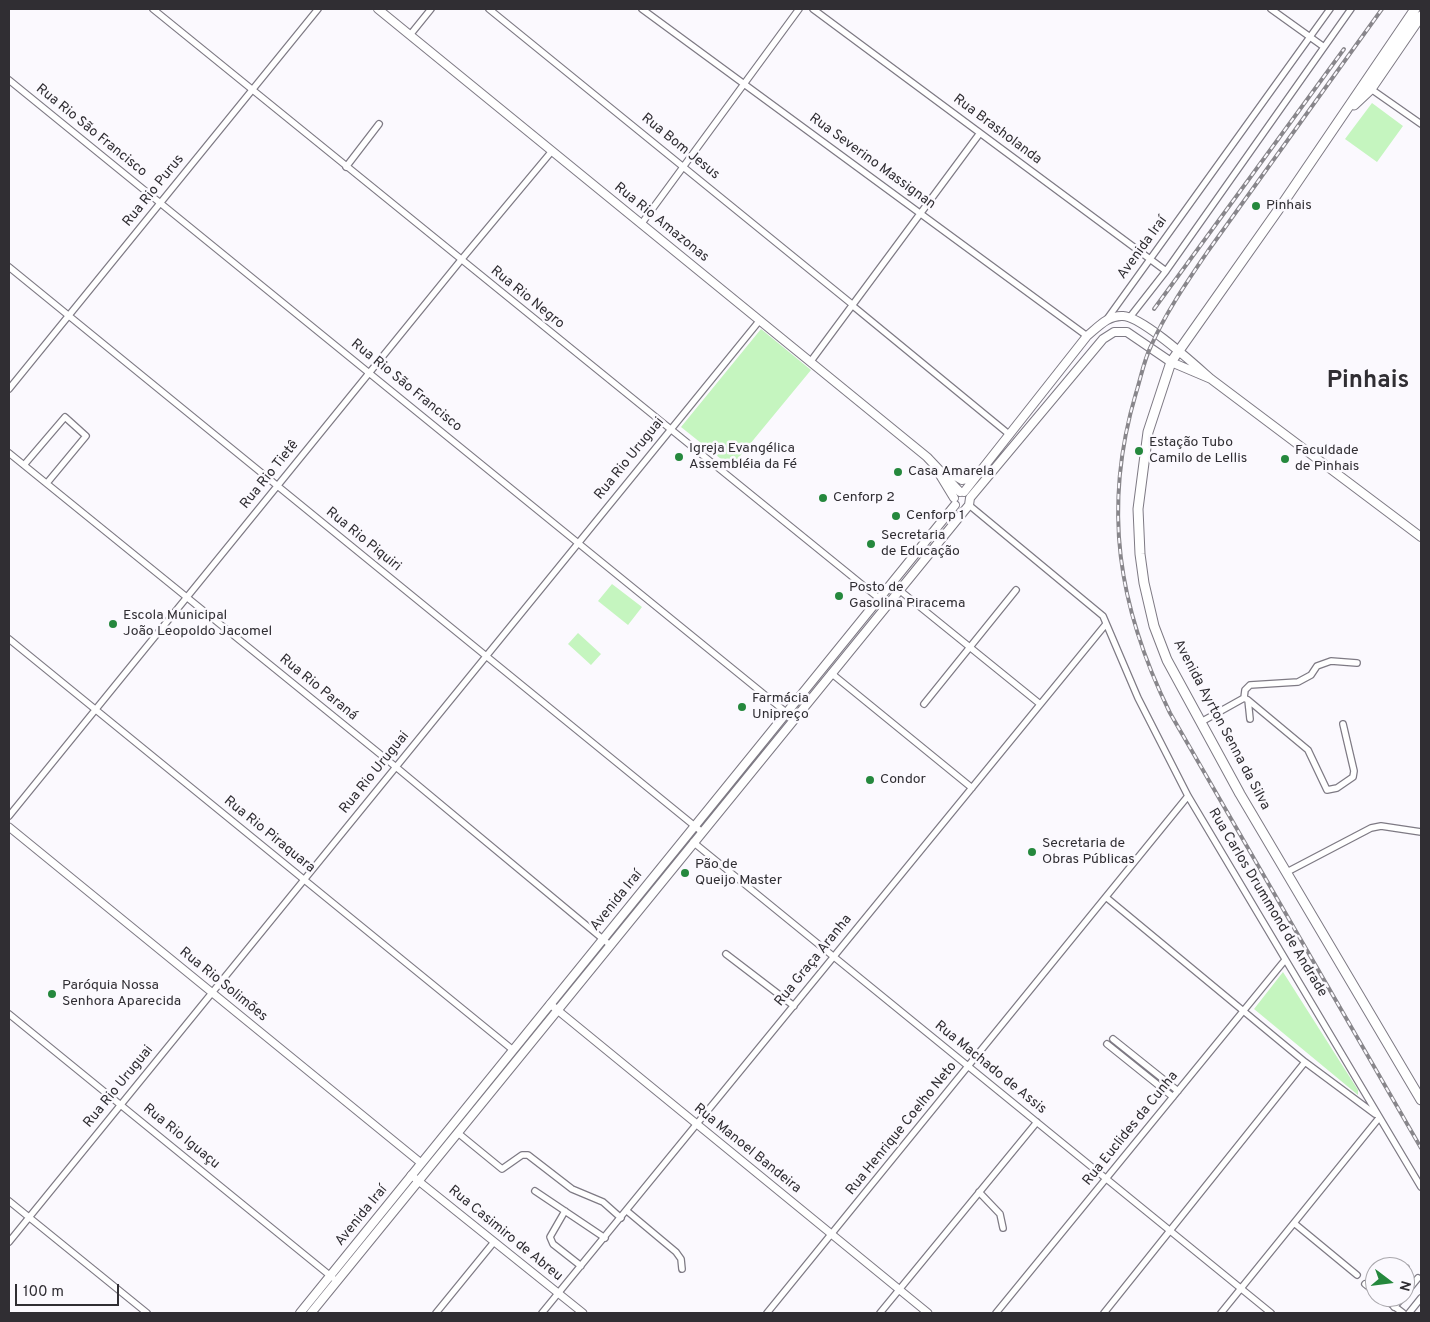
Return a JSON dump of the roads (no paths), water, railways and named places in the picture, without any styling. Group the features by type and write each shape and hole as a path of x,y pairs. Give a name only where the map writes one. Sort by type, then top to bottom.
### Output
{"main road":[{"name":"Rua Rio Amazonas","path":"378,9 927,457 962,492 968,504"},
{"name":"Avenida Ayrton Senna da Silva","path":"1415,9 1346,112 1171,362 1154,408 1145,450 1138,508 1140,554 1144,583 1154,626 1167,660 1287,872 1418,1087 1421,1100"},
{"name":"Avenida Ayrton Senna da Silva","path":"1346,112 1371,89 1421,16"},
{"path":"1107,319 1122,316 1130,317 1178,350 1211,379 1421,537"},
{"name":"Avenida Iraí","path":"300,1313 776,726 962,492 1010,435 1087,336 1107,319"},
{"name":"Avenida Iraí","path":"311,1313 1103,339 1114,332 1127,332 1171,362"},
{"path":"1171,362 1211,379"},
{"name":"Rua Rio Amazonas","path":"927,457 954,502"},
{"path":"927,457 962,480 976,476"},
{"path":"954,502 968,504"},
{"path":"776,726 783,732"},
{"path":"616,923 623,928"},
{"path":"536,1022 542,1024 542,1028"},
{"path":"345,1258 350,1265"}],"street":[{"name":"Rua Rio Negro","path":"153,9 886,604"},
{"name":"Rua Rio Purus","path":"9,389 318,9"},
{"path":"410,36 432,9"},
{"name":"Rua Bom Jesus","path":"489,9 684,166 1010,435"},
{"name":"Rua Severino Massignan","path":"642,9 1087,336"},
{"path":"642,223 799,9"},
{"name":"Rua Brasholanda","path":"813,9 1166,271"},
{"path":"1271,9 1324,47"},
{"name":"Avenida Iraí","path":"1107,319 1330,9"},
{"path":"1130,317 1166,271 1351,9"},
{"name":"Rua Rio São Francisco","path":"9,80 787,712"},
{"path":"1371,89 1421,124"},
{"path":"346,167 379,124"},
{"path":"811,361 980,133"},
{"name":"Rua Rio Tietê","path":"9,816 369,372 552,151"},
{"name":"Rua Rio Piquiri","path":"9,267 702,832"},
{"name":"Rua Rio Uruguai","path":"9,1242 760,320"},
{"path":"24,465 65,417 86,436 47,483"},
{"name":"Rua Rio Paraná","path":"9,453 396,767 604,938 610,945"},
{"name":"Rua Carlos Drummond de Andrade","path":"968,504 1103,616 1138,698 1188,796 1421,1187"},
{"path":"898,589 1040,704"},
{"path":"924,704 1016,590"},
{"name":"Rua Graça Aranha","path":"542,1313 581,1266 600,1248 605,1238 621,1218 1106,624"},
{"name":"Rua Rio Piraquara","path":"9,639 513,1050"},
{"path":"1250,719 1244,690 1250,685 1298,682 1311,675 1317,666 1331,661 1357,663"},
{"path":"831,672 972,788"},
{"path":"1201,722 1246,699"},
{"path":"1246,699 1290,740 1308,750 1327,790 1337,788 1353,777 1354,771 1342,724"},
{"name":"Rua Henrique Coelho Neto","path":"767,1313 833,1236 1188,796"},
{"path":"1287,872 1371,828 1381,826 1421,832"},
{"name":"Rua Rio Solimões","path":"9,827 421,1163"},
{"name":"Rua Machado de Assis","path":"693,842 1271,1313"},
{"path":"1107,898 1305,1062 1378,1117 1220,1313"},
{"path":"726,954 794,1006"},
{"name":"Rua Euclides da Cunha","path":"996,1313 1285,960"},
{"name":"Rua Manoel Bandeira","path":"550,1004 928,1313"},
{"name":"Rua Rio Iguaçu","path":"9,1014 337,1281"},
{"path":"1113,1039 1178,1091"},
{"path":"1107,1044 1173,1097"},
{"path":"1104,1313 1305,1062"},
{"path":"880,1313 1037,1122"},
{"path":"458,1132 502,1169 522,1155 528,1156 572,1189 603,1202 621,1218"},
{"name":"Rua Casimiro de Abreu","path":"412,1175 583,1313"},
{"path":"536,1191 605,1238"},
{"path":"979,1192 1000,1214 1003,1228"},
{"path":"9,1201 147,1313"},
{"path":"565,1211 550,1237 553,1244 581,1266"},
{"path":"627,1211 676,1252 681,1259 682,1269"},
{"path":"1294,1223 1357,1275"},
{"path":"436,1313 494,1242"},
{"path":"1415,1282 1418,1278"},
{"path":"1409,1313 1421,1298"},
{"path":"1394,1307 1402,1313"}],"railway":[{"path":"1382,9 1208,251 1163,321 1144,363 1126,435 1120,477 1118,517 1127,595 1152,674 1170,713 1421,1148"},
{"path":"1154,309 1344,49"}],"place":[{"name":"Pinhais","path":"1256,206"},
{"name":"Estação Tubo Camilo de Lellis","path":"1139,451"},
{"name":"Igreja Evangélica Assembléia da Fé","path":"679,457"},
{"name":"Faculdade de Pinhais","path":"1285,459"},
{"name":"Casa Amarela","path":"898,472"},
{"name":"Cenforp 2","path":"823,498"},
{"name":"Cenforp 1","path":"896,516"},
{"name":"Secretaria de Educação","path":"871,544"},
{"name":"Posto de Gasolina Piracema","path":"839,596"},
{"name":"Escola Municipal João Leopoldo Jacomel","path":"113,624"},
{"name":"Farmácia Unipreço","path":"742,707"},
{"name":"Condor","path":"870,780"},
{"name":"Secretaria de Obras Públicas","path":"1032,852"},
{"name":"Pão de Queijo Master","path":"685,873"},
{"name":"Paróquia Nossa Senhora Aparecida","path":"52,994"}],"district":[{"name":"Pinhais","path":"1368,382"}]}
